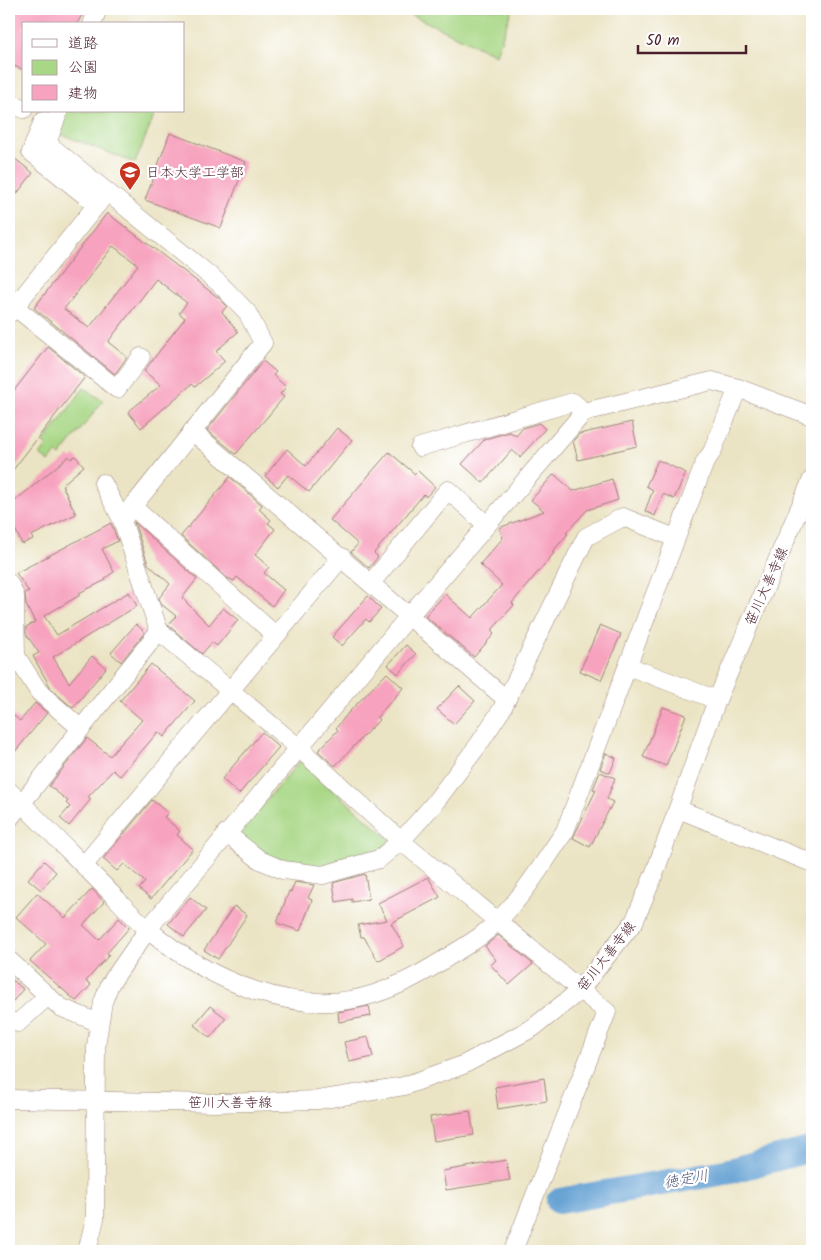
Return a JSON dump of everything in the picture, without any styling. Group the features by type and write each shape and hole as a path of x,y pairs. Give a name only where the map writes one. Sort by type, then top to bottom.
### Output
{"street":[{"path":"93,22 98,9"},
{"path":"9,102 22,107"},
{"path":"45,113 31,152 102,198 127,209 219,283 247,312 263,343 127,513"},
{"path":"102,198 12,310 117,389 141,357"},
{"path":"87,1251 95,1219 98,1100 96,1046 99,1023 110,984 148,929 226,833 584,412 712,381 738,388 812,416"},
{"path":"15,797 148,929 211,972 245,988 277,997 312,1002 341,1000 373,994 422,974 483,934 497,921 532,881 564,831 705,462 712,452 738,388"},
{"path":"420,447 573,402 584,412"},
{"path":"192,431 342,557 506,699"},
{"name":"笹川大善寺線","path":"9,1099 215,1104 318,1100 404,1086 463,1065 534,1027 580,990 634,922 655,872 717,700 812,479"},
{"path":"104,483 127,513 275,635"},
{"path":"371,582 448,490 487,525"},
{"path":"127,513 159,631 299,748 401,841 607,1012 513,1251"},
{"path":"226,833 260,860 282,870 300,874 323,875 360,866 379,859 401,841 433,805 479,744 506,699 586,536 623,517 676,538"},
{"path":"84,865 228,690 342,557"},
{"path":"9,583 15,596 16,656 39,692 80,728"},
{"path":"9,819 15,797 80,728 159,631"},
{"path":"628,666 717,700"},
{"path":"678,809 812,863"},
{"path":"9,960 60,1007 99,1023"},
{"path":"9,1021 18,1022 48,996"}],"green space":[{"path":"399,9 512,9 496,55"},
{"path":"66,112 156,112 135,163 58,133"},
{"path":"84,388 103,401 60,456 56,453 49,462 40,455 47,446 43,443"},
{"path":"300,761 392,841 370,856 334,868 285,867 257,853 238,833"}],"building":[{"path":"9,9 85,9 78,22 22,22 22,69 9,64"},
{"path":"170,133 246,162 221,228 145,200"},
{"path":"9,154 33,173 9,204"},
{"path":"107,213 219,298 227,306 222,312 238,332 216,351 225,361 195,387 192,384 141,428 128,412 161,385 144,371 185,318 179,313 187,303 156,279 108,342 127,357 115,374 34,308","holes":["113,246 138,265 89,328 64,309"]},
{"path":"48,347 85,377 9,475 9,397"},
{"path":"263,361 276,372 273,375 286,387 280,394 284,397 236,454 207,430"},
{"path":"632,422 637,446 578,460 573,441 579,434"},
{"path":"539,423 545,429 520,457 512,450 483,483 462,464 485,439 510,432 516,436 523,428"},
{"path":"337,428 352,440 309,492 288,475 278,487 265,476 287,449 306,466"},
{"path":"389,452 415,474 418,471 435,487 426,497 424,494 374,553 378,557 369,568 351,552 358,544 330,520"},
{"path":"69,456 71,459 75,456 84,466 62,485 76,514 31,536 33,539 22,544 9,516 9,506"},
{"path":"658,460 686,473 674,499 663,494 655,516 645,511 653,490 646,486"},
{"path":"554,474 573,491 612,479 618,500 587,510 566,533 568,534 552,552 554,553 512,603 514,605 491,631 494,634 474,657 425,616 445,594 472,618 502,585 480,564 503,538 499,528 544,511 531,500"},
{"path":"230,477 262,505 259,509 271,520 268,523 275,529 255,555 269,567 264,573 284,590 272,606 237,577 234,581 227,578 181,536"},
{"path":"134,522 197,579 182,598 209,625 223,608 238,620 217,646 212,642 202,654 168,625 176,616 161,604 159,598 170,584 148,564"},
{"path":"111,523 118,541 102,549 114,572 105,578 106,580 79,593 80,595 44,616 57,635 129,592 137,606 53,657 69,683 92,656 106,668 73,708 52,690 33,656 39,653 26,634 26,627 35,622 26,605 25,592 29,592 16,573"},
{"path":"368,596 381,609 369,622 366,619 342,646 332,637"},
{"path":"136,624 145,632 121,662 111,653"},
{"path":"600,625 621,634 601,680 580,671"},
{"path":"406,645 416,654 398,674 388,665"},
{"path":"151,664 195,701 164,737 158,732 120,776 113,770 88,797 91,799 69,826 60,818 70,807 66,803 68,801 49,786 87,738 110,756 142,720 120,701"},
{"path":"387,673 403,688 377,717 380,719 335,766 318,751 338,730 336,728 349,712"},
{"path":"459,686 475,701 454,724 437,709"},
{"path":"35,703 47,713 9,759 9,712 20,721"},
{"path":"663,707 686,715 666,766 643,757"},
{"path":"262,732 279,747 239,794 222,779"},
{"path":"606,753 616,758 610,773 600,769"},
{"path":"600,772 615,778 607,799 613,802 590,847 573,838 596,790 593,789"},
{"path":"152,800 168,813 164,817 180,831 177,835 193,849 151,899 139,889 145,882 124,864 117,871 103,859"},
{"path":"44,861 56,872 41,890 28,879"},
{"path":"365,874 369,899 352,902 352,899 336,902 333,883"},
{"path":"428,877 440,897 391,923 404,946 378,961 364,937 361,937 358,925 387,920 378,903"},
{"path":"295,882 314,885 308,898 312,900 300,931 277,923 289,891 291,892"},
{"path":"92,889 104,902 83,925 99,940 119,918 129,928 86,981 91,985 76,1001 30,961 46,944 16,917 37,893 65,918"},
{"path":"190,897 206,910 184,937 168,924"},
{"path":"234,906 247,915 218,959 204,950"},
{"path":"498,935 533,964 509,985 491,965 496,960 485,946"},
{"path":"9,977 23,989 9,1006"},
{"path":"210,1006 226,1018 210,1038 194,1025"},
{"path":"369,1006 371,1016 339,1022 338,1012"},
{"path":"368,1037 373,1057 349,1062 344,1042"},
{"path":"544,1078 547,1101 498,1109 495,1087"},
{"path":"470,1111 474,1135 434,1141 430,1117"},
{"path":"506,1160 510,1180 446,1190 443,1171"}],"waterway":[{"name":"徳定川","path":"559,1201 725,1172 812,1149"}],"place":[{"name":"日本大学工学部","path":"130,191"}]}
